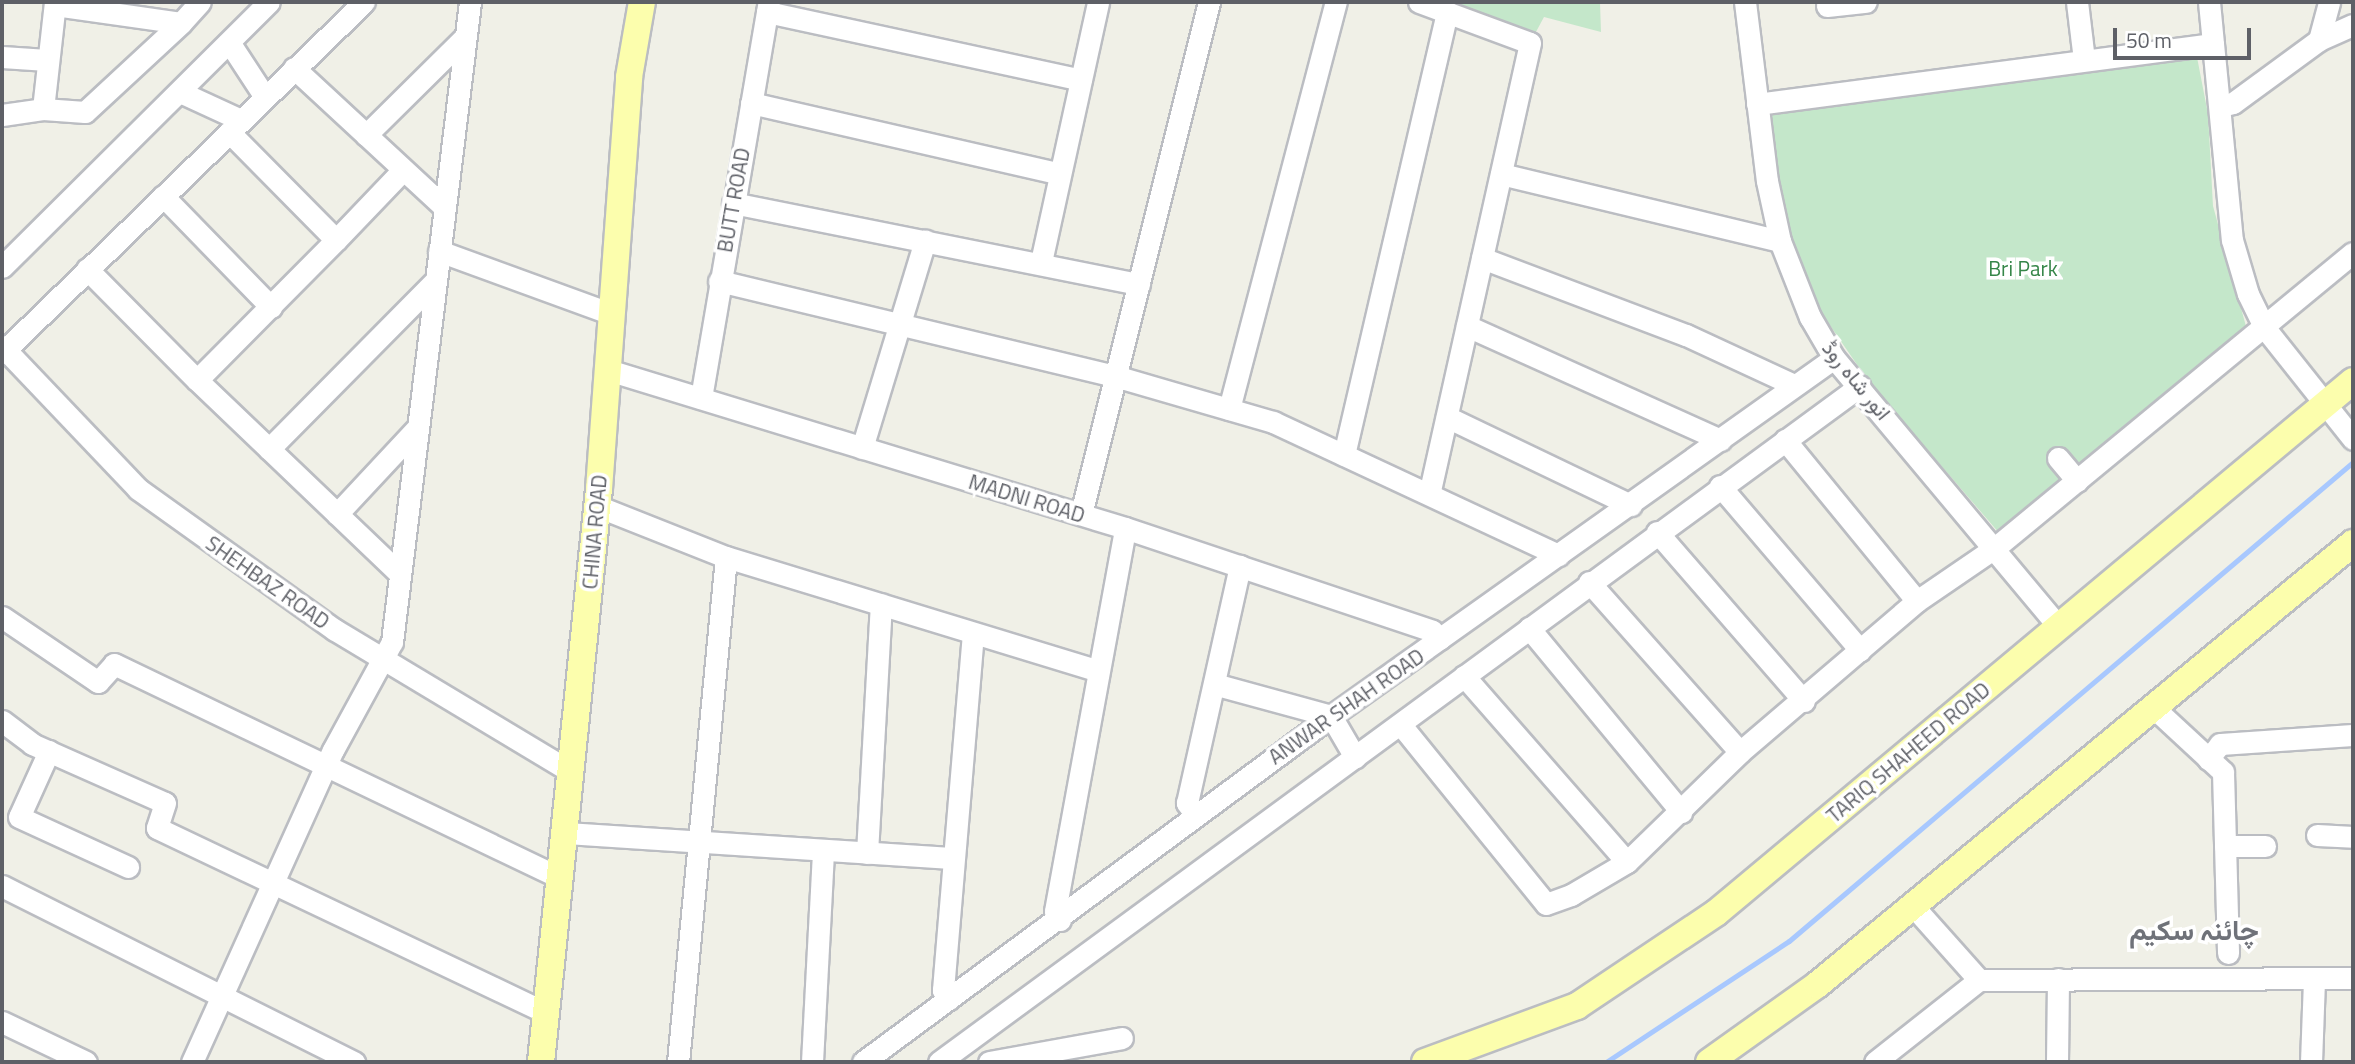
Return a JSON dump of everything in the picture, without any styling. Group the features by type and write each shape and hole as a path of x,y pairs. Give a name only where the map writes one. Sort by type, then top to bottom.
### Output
{"main road":[{"name":"CHINA ROAD","path":"541,1062 597,506 629,77 642,2"},
{"name":"TARIQ SHAHEED ROAD","path":"1425,1062 1577,1006 1716,913 2058,626 2340,422 2353,381"},
{"path":"1709,1062 1914,907 2353,543"}],"street":[{"path":"2,115 43,109 85,112 200,2"},
{"path":"2,267 269,2"},
{"path":"3,349 364,2"},
{"path":"192,1062 324,769 392,642 470,2"},
{"path":"1041,262 1098,2"},
{"path":"1081,514 1209,2"},
{"path":"1229,409 1336,2"},
{"path":"1419,2 1530,43 1430,492"},
{"name":"انور شاہ روڈ","path":"1745,2 1757,104 1780,241 1810,317 1834,358 1996,547 2058,626"},
{"path":"1827,6 1866,2"},
{"path":"2077,2 2084,60"},
{"path":"2209,2 2232,240 2264,327 2340,422"},
{"path":"2319,40 2329,2"},
{"path":"43,109 55,3 181,23"},
{"path":"768,7 1081,80"},
{"name":"BUTT ROAD","path":"701,398 768,7"},
{"path":"1344,454 1447,12"},
{"path":"2221,106 2233,103 2319,40 2353,25"},
{"path":"366,135 465,37"},
{"path":"229,42 265,97"},
{"path":"1757,104 2213,44"},
{"path":"2,57 47,60"},
{"path":"294,68 444,208"},
{"path":"180,92 235,126 336,240"},
{"path":"751,103 1060,174"},
{"path":"197,380 403,170"},
{"path":"1501,174 1780,241"},
{"path":"163,196 271,307"},
{"path":"733,203 1041,262 1139,284"},
{"path":"862,448 925,240"},
{"path":"439,251 612,314"},
{"path":"1401,725 1546,904 1627,862 1740,752 1804,701 1917,601 1996,547 2353,253"},
{"path":"1482,258 1686,335 1794,385"},
{"path":"87,269 197,380 400,574"},
{"path":"269,449 435,281"},
{"path":"719,281 1115,376 1273,422 1430,492 1558,555"},
{"path":"1467,326 1721,440"},
{"name":"SHEHBAZ ROAD","path":"3,349 138,489 335,629 571,772"},
{"name":"ANWAR SHAH ROAD","path":"863,1062 1060,919 1195,814 1834,358"},
{"name":"MADNI ROAD","path":"608,370 1125,528 1432,631 1440,639"},
{"name":"ANWAR SHAH ROAD","path":"939,1062 1401,725 1657,532 1860,386"},
{"path":"1447,417 1631,505"},
{"path":"337,514 418,427"},
{"path":"1784,440 1917,601"},
{"path":"2057,458 2077,481"},
{"path":"1720,486 1860,650"},
{"path":"597,506 726,556 1096,670"},
{"path":"1060,919 1055,911 1096,670 1125,528"},
{"path":"1657,532 1804,701"},
{"path":"678,1062 726,556"},
{"path":"1195,814 1187,803 1240,566"},
{"path":"1589,582 1740,752"},
{"path":"867,853 881,604"},
{"path":"2,617 98,682 114,664 324,769 560,878"},
{"path":"1529,628 1681,812"},
{"path":"949,999 943,990 951,858 973,632"},
{"path":"1464,676 1627,862"},
{"path":"1214,684 1331,716 1355,757"},
{"path":"2154,708 2223,772 2228,953"},
{"path":"2,721 49,751 165,803 157,828 272,885 547,1013"},
{"path":"2208,759 2220,744 2353,735"},
{"path":"49,751 19,817 128,867"},
{"path":"565,832 951,858"},
{"path":"2317,835 2353,837"},
{"path":"2225,846 2265,846"},
{"path":"812,1062 823,850"},
{"path":"2,886 354,1062"},
{"path":"1914,907 1979,980"},
{"path":"1875,1062 1979,980 2353,978"},
{"path":"2057,1062 2058,979"},
{"path":"2311,1062 2314,979"},
{"path":"2,1022 86,1062"},
{"path":"989,1062 1122,1038"}],"green space":[{"path":"1419,2 1600,2 1601,32 1544,17 1530,43"},
{"name":"Bri Park","path":"2196,52 2208,114 2213,206 2247,330 2000,534 1869,382 1818,308 1790,240 1764,111"}],"waterway":[{"path":"1606,1062 1789,941 2353,462"}],"district":[{"name":"چائنہ سکیم","path":"2194,930"}]}
